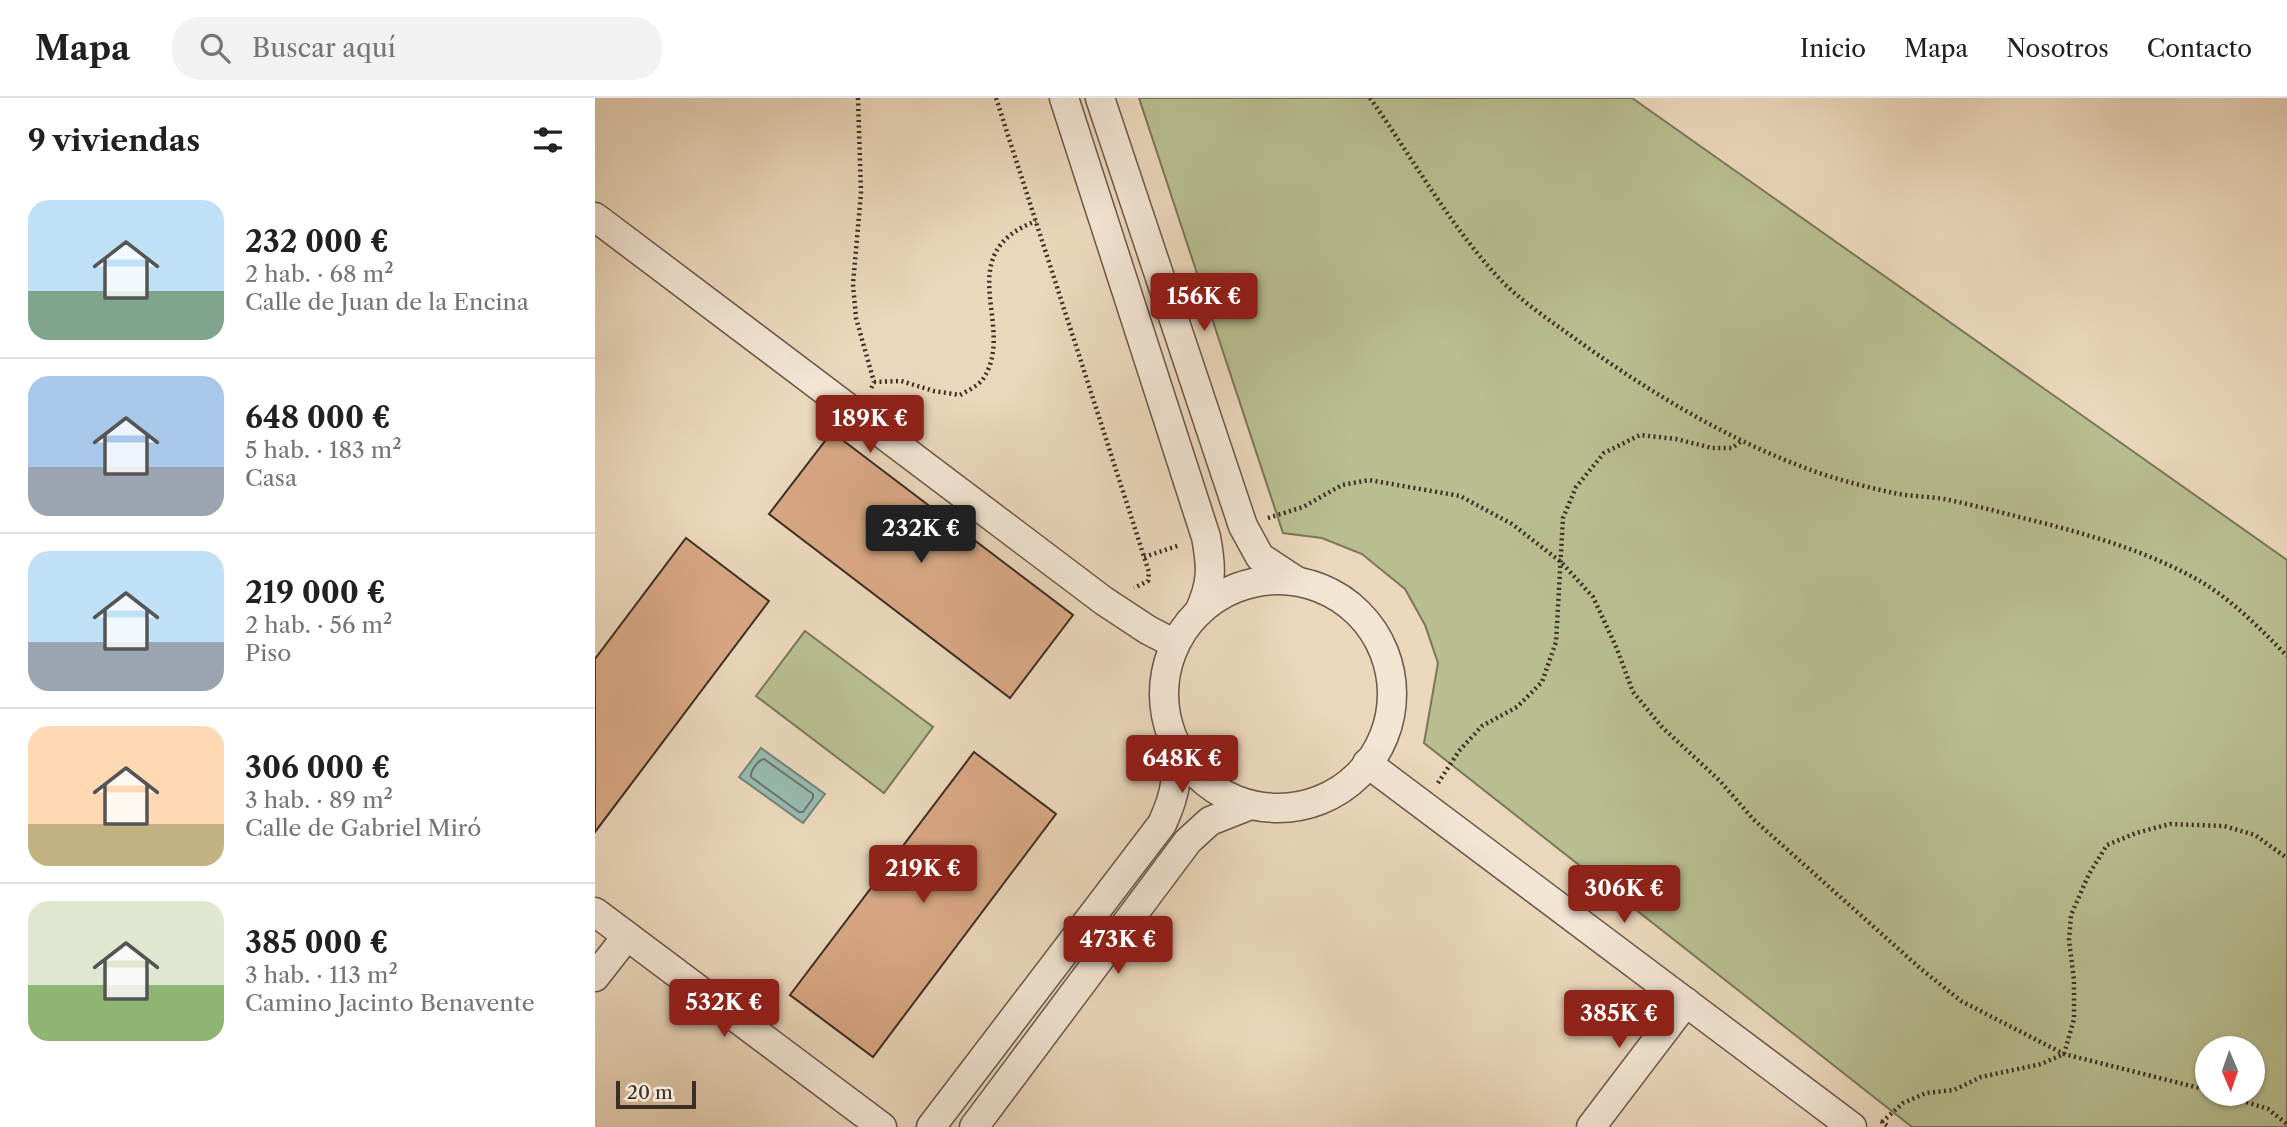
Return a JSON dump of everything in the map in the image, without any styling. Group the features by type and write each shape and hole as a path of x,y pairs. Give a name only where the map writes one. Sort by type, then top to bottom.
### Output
{"street":[{"path":"1064,98 1206,537 1211,565 1210,588 1199,612"},
{"path":"1100,98 1243,526 1260,557 1295,580 1336,595 1357,610 1382,645 1391,672 1392,710 1383,742 1353,782 1322,801 1274,810 1248,806 1213,790 1184,762 1164,714 1164,675 1180,633 1211,600 1255,581 1295,580"},
{"path":"595,217 1104,601 1175,644"},
{"path":"931,1127 1162,824 1174,797 1176,766 1173,740"},
{"path":"1367,763 1852,1127"},
{"path":"974,1127 1188,841 1210,821 1248,806"},
{"path":"595,912 882,1127"},
{"path":"595,977 627,936"},
{"path":"1591,1127 1686,1002"}],"path":[{"path":"858,98 861,193 853,284 856,318 874,382 869,393 858,385"},
{"path":"996,98 1149,572 1148,581 1128,589"},
{"path":"1370,98 1396,134 1427,186 1498,278 1541,314 1611,365 1681,408 1808,469 1894,493 1947,500 2013,515 2115,542 2156,558 2201,581 2287,656"},
{"path":"874,382 901,381 934,391 960,395 982,381 991,358 993,333 988,291 989,265 1011,235 1020,227 1036,221"},
{"path":"1438,782 1459,751 1482,726 1517,707 1542,682 1556,642 1563,518 1576,487 1604,453 1640,435 1676,439 1712,448 1731,448 1743,440"},
{"path":"1303,507 1342,485 1369,480 1460,496 1512,524 1561,562 1593,597 1633,692 1662,727 1720,781 1753,819 1921,969 1961,1001 2064,1054 2195,1087"},
{"path":"2064,1054 2074,1019 2074,980 2069,940 2071,915 2089,874 2107,845 2136,833 2170,824 2224,826 2255,835 2287,858"},
{"path":"1882,1122 1903,1103 1926,1093 1954,1090 1981,1077 2041,1064 2064,1054"},
{"path":"2258,1106 2268,1109 2287,1124"}],"green space":[{"path":"1139,98 1632,98 2287,560 2287,1127 1912,1127 1424,743 1438,663 1425,625 1405,589 1362,554 1322,538 1283,533"},
{"path":"805,631 933,727 884,793 756,696"}],"water":[{"path":"761,748 825,794 803,823 739,777"}],"building":[{"path":"832,432 1073,615 1010,698 769,514"},
{"path":"686,538 769,601 595,832 595,659"},
{"path":"974,752 1056,814 873,1057 790,995"}]}
